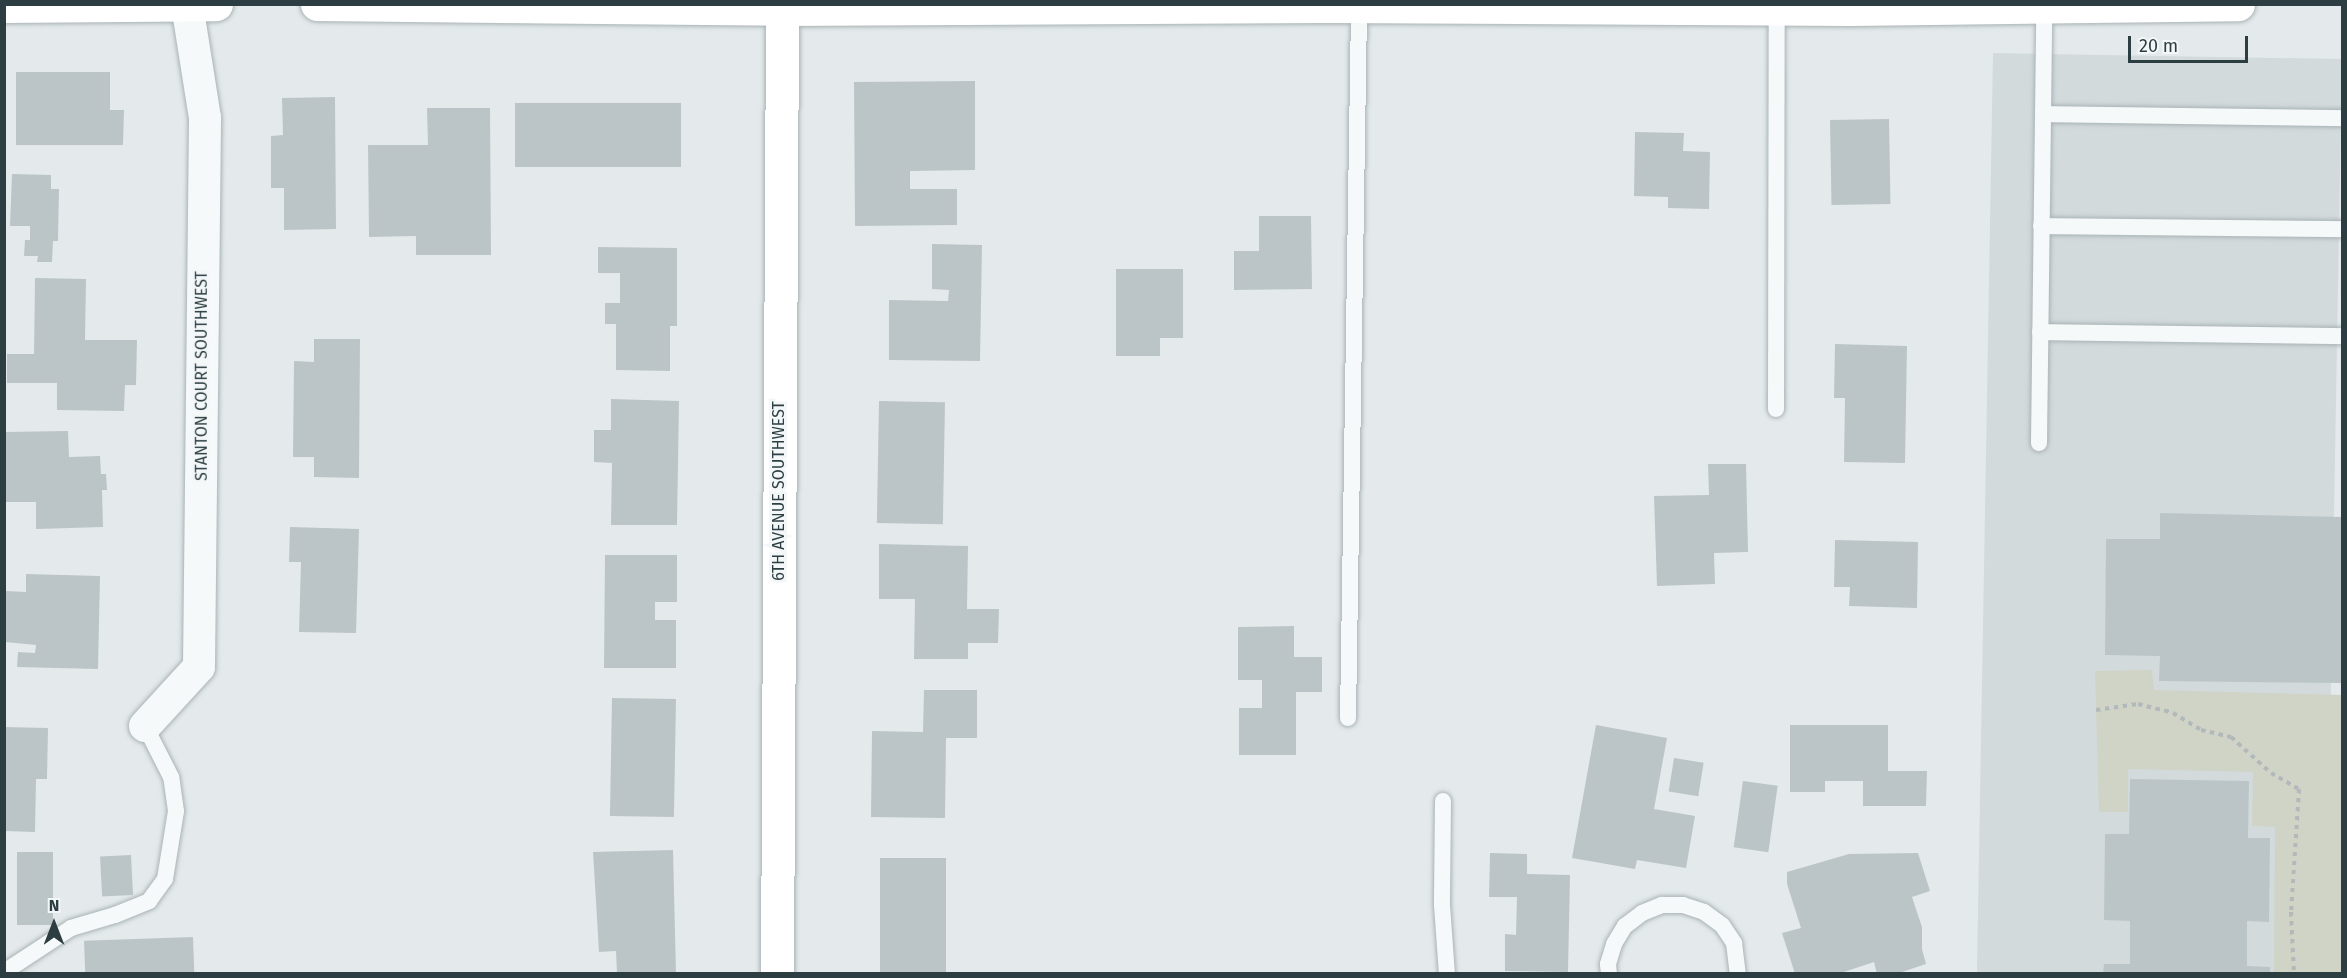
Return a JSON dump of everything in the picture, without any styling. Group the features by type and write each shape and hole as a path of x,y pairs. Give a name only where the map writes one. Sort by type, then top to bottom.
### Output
{"street":[{"path":"317,4 782,9 999,6 1777,9 2044,8 2238,4"},
{"path":"4,6 197,5"},
{"name":"STANTON COURT SOUTHWEST","path":"145,726 199,667 205,118 197,5"},
{"name":"6TH AVENUE SOUTHWEST","path":"777,974 782,9"}],"lane":[{"path":"1338,6 1348,718"},
{"path":"2039,443 2044,8"},
{"path":"1776,409 1777,9"},
{"path":"2043,114 2343,118"},
{"path":"2042,226 2343,229"},
{"path":"2040,332 2343,336"},
{"path":"4,972 70,928 115,915 148,901 165,879 176,811 171,777 145,726"},
{"path":"1443,801 1442,905 1447,974"},
{"path":"1609,974 1608,964 1614,944 1625,926 1642,913 1662,905 1683,905 1704,912 1722,925 1734,943 1738,974"}],"path":[{"path":"2096,710 2138,704 2173,713 2201,730 2231,737 2271,773 2299,789 2290,912 2294,974"}],"shaded area":[{"path":"1993,53 2342,59 2326,974 1977,974"},
{"path":"2152,670 2154,690 2342,695 2342,973 2274,973 2275,827 2252,826 2253,772 2128,769 2128,812 2099,812 2095,671"}],"building":[{"path":"16,72 110,72 110,110 124,110 123,145 16,145"},
{"path":"975,81 975,170 910,171 910,189 957,189 957,225 855,226 854,82"},
{"path":"335,97 336,229 284,230 284,188 271,188 271,136 283,135 282,98"},
{"path":"515,103 681,103 681,167 515,167"},
{"path":"427,108 490,108 491,255 416,255 416,236 369,237 368,145 428,145"},
{"path":"1889,119 1890,204 1831,205 1830,120"},
{"path":"1635,132 1684,133 1683,151 1710,152 1709,209 1668,208 1668,197 1634,196"},
{"path":"12,174 51,175 51,189 59,189 58,241 53,241 52,262 37,262 38,256 24,256 25,240 30,240 30,226 10,226"},
{"path":"1259,216 1311,216 1312,289 1234,290 1234,251 1259,251"},
{"path":"932,244 982,245 980,361 889,360 889,300 948,301 949,290 932,289"},
{"path":"598,247 677,248 677,326 670,326 670,371 616,370 616,324 605,324 605,303 620,303 620,273 598,273"},
{"path":"1116,269 1183,269 1183,338 1160,338 1160,356 1116,356"},
{"path":"35,278 86,279 85,340 137,340 136,385 125,385 124,411 57,410 57,383 7,383 7,354 34,354"},
{"path":"314,339 360,339 359,478 314,477 314,457 293,457 294,361 314,362"},
{"path":"1835,344 1907,346 1905,463 1844,462 1845,398 1834,398"},
{"path":"611,399 679,401 677,525 611,525 612,463 594,462 594,430 611,430"},
{"path":"879,401 945,402 943,524 877,523"},
{"path":"68,431 69,457 100,456 101,474 106,474 107,490 102,490 103,527 36,529 36,502 4,502 4,432"},
{"path":"1708,464 1746,464 1748,552 1714,553 1715,584 1657,586 1654,496 1709,495"},
{"path":"2160,513 2342,517 2342,683 2159,681 2160,656 2105,655 2106,539 2160,539"},
{"path":"290,527 359,529 356,633 299,632 301,562 289,562"},
{"path":"1835,540 1918,542 1917,608 1849,606 1850,587 1834,587"},
{"path":"879,544 968,546 967,609 999,609 998,643 968,643 968,659 914,659 915,599 879,599"},
{"path":"605,555 677,555 677,602 655,602 655,620 676,620 676,668 604,668"},
{"path":"26,574 100,576 98,669 17,667 18,652 35,653 36,645 5,642 6,591 26,592"},
{"path":"1294,626 1294,657 1322,657 1322,692 1296,692 1296,755 1239,755 1239,708 1262,708 1262,680 1238,680 1238,627"},
{"path":"924,690 977,690 977,738 946,738 945,818 871,817 872,731 923,732"},
{"path":"612,698 676,699 674,817 610,816"},
{"path":"1596,725 1667,738 1654,809 1695,816 1686,868 1637,860 1635,869 1572,858"},
{"path":"1790,725 1888,725 1888,771 1927,771 1926,806 1863,806 1863,781 1825,781 1825,792 1790,792"},
{"path":"4,727 48,728 47,779 36,779 35,832 4,831"},
{"path":"1674,758 1704,763 1698,796 1669,792"},
{"path":"2130,779 2249,781 2248,838 2270,838 2269,922 2247,921 2247,966 2270,967 2270,974 2103,974 2104,964 2130,964 2130,921 2104,920 2105,834 2129,834"},
{"path":"1743,781 1778,786 1768,852 1734,847"},
{"path":"673,850 676,974 617,974 616,951 599,952 593,852"},
{"path":"17,852 53,852 53,925 17,925"},
{"path":"1490,853 1527,854 1527,874 1570,875 1568,972 1505,971 1505,934 1516,935 1517,897 1489,897"},
{"path":"1918,853 1930,891 1912,897 1922,927 1922,949 1926,964 1896,974 1877,974 1874,962 1838,974 1795,974 1782,933 1801,928 1787,884 1787,872 1849,854"},
{"path":"131,855 133,895 102,897 100,857"},
{"path":"880,858 946,858 946,974 880,974"},
{"path":"193,937 194,974 85,974 84,941"}]}
